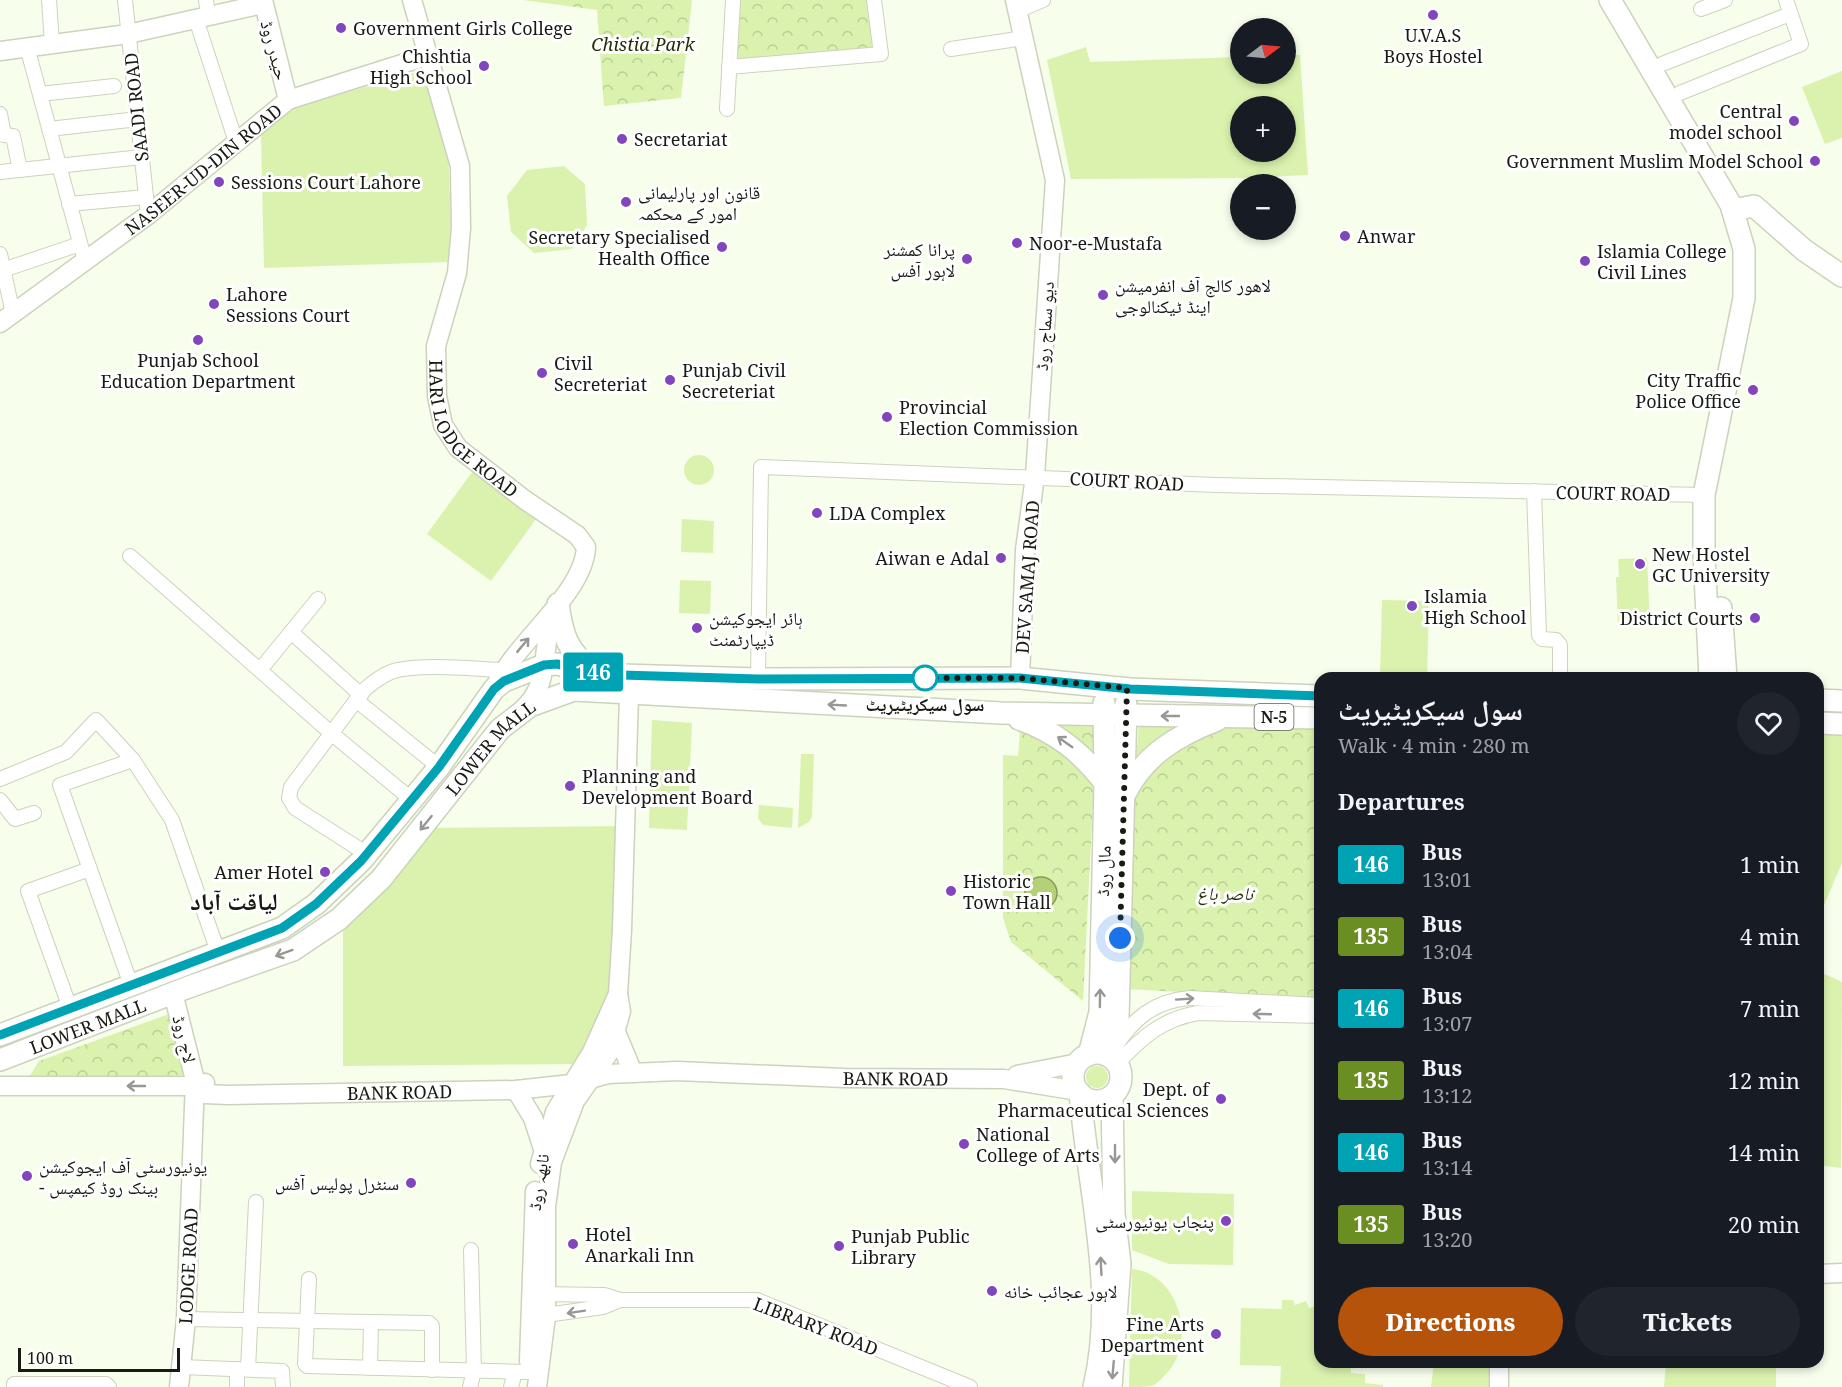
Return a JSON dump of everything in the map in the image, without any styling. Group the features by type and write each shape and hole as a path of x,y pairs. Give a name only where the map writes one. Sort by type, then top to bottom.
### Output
{"main road":[{"name":"HARI LODGE ROAD","path":"412,0 427,56 437,79 460,166 461,228 457,273 436,346 439,409 443,424 458,448 583,540 586,547 583,566 558,604"},
{"path":"1610,0 1737,208 1744,249 1744,298 1704,495 1707,672"},
{"path":"1623,0 1728,176 1754,253 1755,291 1721,474 1715,526 1726,672"},
{"path":"0,51 128,34 204,12 263,2"},
{"name":"حیدر روڈ","path":"263,2 288,100"},
{"name":"دیو سماج روڈ","path":"1016,6 1055,180 1035,476"},
{"name":"NASEER-UD-DIN ROAD","path":"6,319 82,253 148,215 288,100 427,56"},
{"path":"1737,208 1754,206 1760,209 1804,250 1842,276"},
{"name":"DEV SAMAJ ROAD","path":"1020,678 1025,550 1035,476"},
{"path":"516,715 537,694 543,679 546,636 558,604"},
{"path":"494,689 504,670 558,604"},
{"path":"558,604 565,641 571,652 600,674"},
{"path":"544,665 557,682 574,690"},
{"name":"LOWER MALL","path":"0,1035 282,928 316,904 367,854 439,767 494,689 519,674 544,665 569,665 600,674 758,679 1020,678 1127,688 1314,696"},
{"name":"مال روڈ","path":"1100,1059 1105,783 1104,686"},
{"name":"مال روڈ","path":"1100,1059 1118,1019 1122,800 1127,688"},
{"name":"LOWER MALL","path":"0,1060 179,990 293,950 339,919 381,879 500,729 516,715 543,700 574,690 629,695 1000,713 1314,718"},
{"name":"نابھہ روڈ","path":"526,1380 539,1316 533,1217 543,1149 555,1112 610,1051 621,1011 618,994 629,695"},
{"path":"1824,700 1842,700"},
{"path":"1000,713 1044,728 1071,745 1105,783"},
{"path":"1122,800 1137,772 1152,755 1196,728 1228,716"},
{"path":"1824,723 1842,724"},
{"name":"LODGE ROAD","path":"179,990 202,1087 198,1168 193,1181 186,1319 179,1387"},
{"name":"نابھہ روڈ","path":"539,1294 552,1162 575,1101 589,1076 618,994"},
{"path":"0,1073 96,1024"},
{"path":"616,1032 633,1073"},
{"path":"1094,1387 1102,1337 1101,1265 1079,1092 1074,1077 1100,1059 1121,1081 1112,1096 1115,1147 1114,1214 1120,1264 1111,1387"},
{"name":"BANK ROAD","path":"1004,1079 1100,1059"},
{"name":"BANK ROAD","path":"202,1087 589,1076 677,1071 844,1078 1004,1079 1079,1092"},
{"name":"BANK ROAD","path":"0,1086 516,1090 589,1076"},
{"path":"516,1090 533,1118 543,1149"},
{"path":"1079,1092 1085,1097 1099,1101 1112,1096"},
{"path":"1824,1274 1842,1273"}],"street":[{"path":"49,0 52,44"},
{"name":"SAADI ROAD","path":"125,0 148,215"},
{"path":"727,109 733,0"},
{"path":"729,67 881,54 876,0"},
{"path":"1016,6 1043,0"},
{"path":"1701,9 1725,0"},
{"path":"1680,93 1801,44 1786,0"},
{"path":"204,12 236,142"},
{"path":"1662,64 1791,14"},
{"path":"951,49 1024,38"},
{"path":"3,270 82,253 27,47"},
{"path":"40,94 114,86"},
{"path":"50,129 138,119"},
{"path":"1,122 4,135 13,136 21,170"},
{"path":"0,172 60,168 142,157"},
{"path":"69,204 146,196"},
{"path":"0,254 6,319"},
{"name":"COURT ROAD","path":"758,679 761,467 1035,476 1216,485 1704,495"},
{"path":"1534,491 1539,636 1543,640 1556,640 1560,645 1560,672"},
{"path":"130,556 411,799"},
{"path":"260,670 318,599"},
{"path":"291,632 359,697 439,767"},
{"path":"367,854 295,808 289,798 291,787 359,697 376,680 392,672 413,669 504,670"},
{"path":"0,779 66,752 96,720 133,760 172,820 218,952"},
{"path":"130,986 60,785 133,760"},
{"path":"0,800 15,819 34,813"},
{"path":"70,1008 28,891 90,869"},
{"path":"1100,1059 1137,1019 1170,1000 1189,998 1314,1005"},
{"path":"1100,1059 1141,1038 1169,1020 1183,1015 1198,1012 1314,1016"},
{"path":"237,1387 243,1369 251,1320 256,1202"},
{"path":"470,1387 474,1371 471,1250"},
{"path":"309,1278 305,1364 307,1366 474,1371 526,1380"},
{"name":"LIBRARY ROAD","path":"539,1294 604,1295 620,1300 757,1300 970,1387"},
{"name":"LIBRARY ROAD","path":"539,1316 603,1307 620,1300"},
{"path":"186,1319 430,1324 432,1370"},
{"path":"370,1368 371,1323"},
{"path":"182,1367 284,1372 283,1387"},
{"path":"511,1387 526,1380"},
{"path":"14,1386 106,1384 109,1387"}],"green space":[{"name":"Chistia Park","path":"523,0 692,0 681,98 604,106 597,10"},
{"path":"733,0 874,0 881,54 729,67"},
{"path":"1086,47 1090,62 1230,57 1230,84 1296,84 1296,55 1300,55 1308,175 1230,174 1230,178 1071,179 1047,60"},
{"path":"426,69 448,146 451,230 448,262 264,268 261,135 284,111"},
{"path":"1842,71 1842,138 1825,144 1802,87"},
{"path":"564,166 585,184 587,225 572,249 534,253 511,232 507,196 527,170"},
{"path":"699,455 710,459 714,470 710,481 699,485 688,481 684,470 688,459"},
{"path":"475,468 539,515 491,581 427,534"},
{"path":"682,519 714,521 713,553 681,552"},
{"path":"1647,558 1650,625 1636,625 1632,628 1618,626 1616,577 1619,577 1618,559"},
{"path":"680,580 711,581 710,614 679,613"},
{"path":"1382,600 1429,601 1427,672 1380,672"},
{"path":"1021,717 1084,721 1097,725 1083,1001 1011,942 1003,918 1003,755 1018,756"},
{"path":"1202,718 1136,762 1139,720"},
{"path":"652,720 692,723 687,830 649,828"},
{"name":"ناصر باغ","path":"1217,723 1314,726 1314,1000 1127,989 1132,798 1146,770"},
{"path":"1824,727 1842,728 1842,863 1824,905"},
{"path":"801,754 814,754 812,817 809,822 798,828"},
{"path":"759,805 793,808 792,828 763,825 758,818"},
{"path":"625,826 611,991 578,1064 343,1066 343,931 378,895 430,828"},
{"path":"1824,974 1842,982 1841,1168 1824,1166"},
{"path":"169,1014 186,1075 26,1082 39,1061"},
{"path":"1097,1066 1105,1069 1108,1077 1105,1085 1097,1088 1089,1085 1086,1077 1089,1069"},
{"path":"1132,1191 1234,1194 1233,1265 1169,1264 1132,1250"},
{"path":"1132,1269 1148,1273 1162,1283 1172,1296 1179,1311 1182,1328 1181,1345 1176,1360 1166,1374 1152,1386 1129,1387"},
{"path":"1282,1300 1293,1300 1295,1305 1306,1301 1309,1308 1314,1307 1314,1368 1351,1368 1351,1373 1365,1374 1365,1383 1383,1385 1383,1387 1280,1387 1281,1366 1240,1365 1241,1308 1282,1309"},
{"path":"1433,1368 1493,1368 1491,1387 1431,1387"},
{"path":"1666,1368 1776,1368 1776,1387 1664,1387"}],"shaded area":[{"path":"1041,877 1052,882 1057,893 1052,904 1041,909 1030,904 1025,893 1030,882"}],"bus line":[{"name":"146","path":"0,1035 282,928 316,904 361,861 439,767 494,689 504,681 544,665 569,665 600,674 621,675 758,679 1020,678 1130,689 1314,696"}],"place":[{"name":"U.V.A.S Boys Hostel","path":"1433,15"},
{"name":"Government Girls College","path":"341,28"},
{"name":"Chishtia High School","path":"484,66"},
{"name":"Central model school","path":"1794,121"},
{"name":"Secretariat","path":"622,139"},
{"name":"Government Muslim Model School","path":"1815,161"},
{"name":"Sessions Court Lahore","path":"219,182"},
{"name":"قانون اور پارلیمانی امور کے محکمہ","path":"626,202"},
{"name":"Anwar","path":"1345,236"},
{"name":"Noor-e-Mustafa","path":"1017,243"},
{"name":"Secretary Specialised Health Office","path":"722,247"},
{"name":"پرانا کمشنر لاہور آفس","path":"967,259"},
{"name":"Islamia College Civil Lines","path":"1585,261"},
{"name":"لاھور کالج آف انفرمیشن اینڈ ٹیکنالوجی","path":"1103,295"},
{"name":"Lahore Sessions Court","path":"214,304"},
{"name":"Punjab School Education Department","path":"198,340"},
{"name":"Civil Secreteriat","path":"542,373"},
{"name":"Punjab Civil Secreteriat","path":"670,380"},
{"name":"City Traffic Police Office","path":"1753,390"},
{"name":"Provincial Election Commission","path":"887,417"},
{"name":"LDA Complex","path":"817,513"},
{"name":"Aiwan e Adal","path":"1001,558"},
{"name":"New Hostel GC University","path":"1640,564"},
{"name":"Islamia High School","path":"1412,606"},
{"name":"District Courts","path":"1755,618"},
{"name":"ہائر ایجوکیشن ڈیپارٹمنٹ","path":"697,628"},
{"name":"سول سیکریٹیریٹ","path":"925,678"},
{"name":"Planning and Development Board","path":"570,786"},
{"name":"Amer Hotel","path":"325,872"},
{"name":"Historic Town Hall","path":"951,891"},
{"name":"Dept. of Pharmaceutical Sciences","path":"1221,1099"},
{"name":"National College of Arts","path":"964,1144"},
{"name":"یونیورسٹی آف ایجوکیشن - بینک روڈ کیمپس","path":"27,1176"},
{"name":"سنٹرل پولیس آفس","path":"411,1183"},
{"name":"پنجاب یونیورسٹی","path":"1226,1221"},
{"name":"Hotel Anarkali Inn","path":"573,1244"},
{"name":"Punjab Public Library","path":"839,1246"},
{"name":"لاہور عجائب خانه","path":"992,1291"},
{"name":"Fine Arts Department","path":"1216,1334"}],"district":[{"name":"لیاقت آباد","path":"234,900"}],"route":[{"path":"925,678 1020,678 1127,688 1122,800 1120,938"}]}
